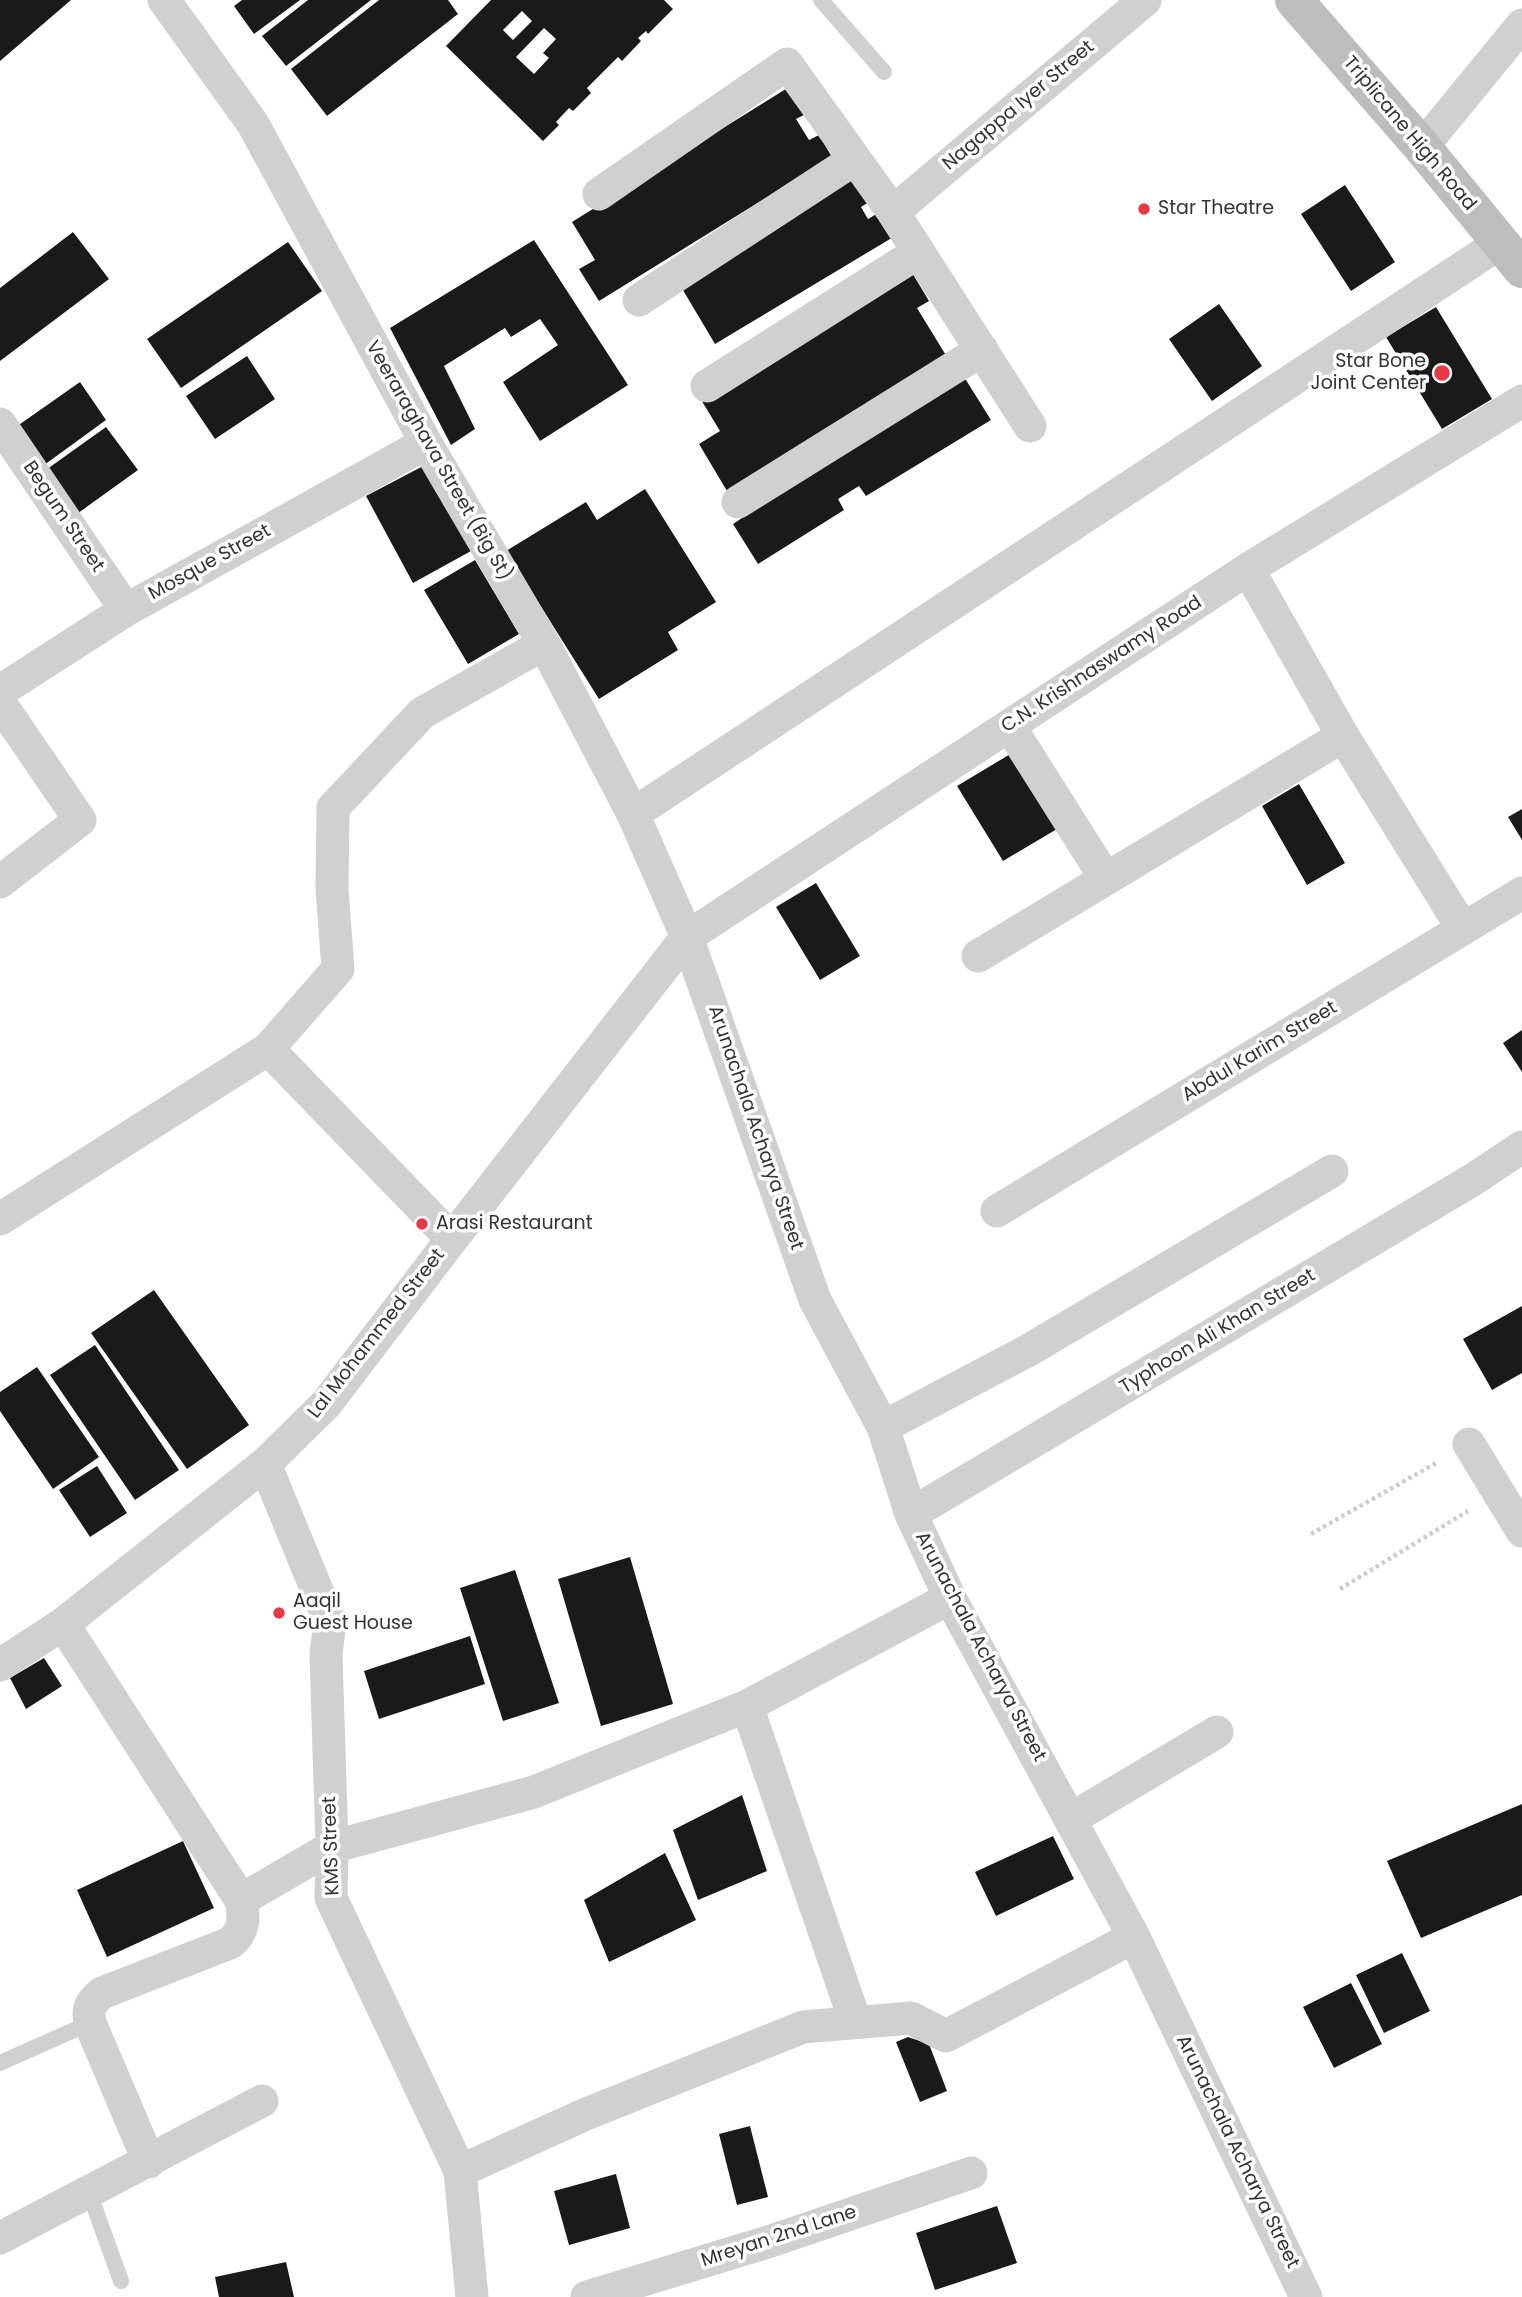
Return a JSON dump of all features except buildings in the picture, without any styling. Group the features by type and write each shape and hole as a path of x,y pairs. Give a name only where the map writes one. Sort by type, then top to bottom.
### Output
{"main road":[{"name":"Triplicane High Road","path":"1294,0 1422,147 1511,256"}],"street":[{"name":"Veeraraghava Street (Big St)","path":"164,0 253,124 426,443 544,644 633,814 687,937"},
{"name":"Nagappa Iyer Street","path":"893,212 1145,0"},
{"path":"1422,147 1522,25"},
{"path":"599,194 787,64 893,212 1031,426"},
{"path":"639,300 855,159"},
{"path":"707,386 919,252"},
{"path":"633,814 1511,256"},
{"path":"738,502 982,350"},
{"name":"C.N. Krishnaswamy Road","path":"687,937 1248,569 1522,401"},
{"name":"Begum Street","path":"0,424 126,610"},
{"name":"Mosque Street","path":"0,691 126,610 426,443"},
{"path":"1248,569 1343,736 1463,929"},
{"path":"0,1219 268,1049 338,969 332,889 333,808 422,713 544,644"},
{"path":"0,703 80,820 0,881"},
{"path":"1010,727 1106,879"},
{"path":"978,956 1343,736"},
{"name":"Abdul Karim Street","path":"997,1211 1522,893"},
{"name":"Lal Mohammed Street","path":"0,1665 62,1623 265,1464 326,1405 687,937"},
{"name":"Arunachala Acharya Street","path":"687,937 816,1300 883,1427 911,1514 950,1598 1134,1937 1306,2297"},
{"path":"268,1049 452,1239"},
{"name":"Typhoon Ali Khan Street","path":"911,1514 1462,1186 1522,1147"},
{"path":"883,1427 1029,1350 1332,1171"},
{"path":"1469,1444 1522,1531"},
{"name":"KMS Street","path":"265,1464 330,1622 326,1654 331,1898 460,2171 472,2297"},
{"path":"241,1900 331,1847 534,1792 747,1706 950,1598"},
{"path":"62,1623 241,1900 244,1913 242,1928 230,1943 102,1993 93,2000 88,2011 89,2022 149,2162"},
{"path":"747,1706 855,2021"},
{"path":"1071,1819 1217,1731"},
{"path":"460,2171 586,2114 803,2027 911,2018 946,2036 1134,1937"},
{"path":"0,2238 262,2101"},
{"name":"Mreyan 2nd Lane","path":"587,2297 771,2241 971,2173"}],"lane":[{"path":"821,0 884,72"},
{"path":"0,2063 89,2022"},
{"path":"89,2192 121,2281"}],"path":[{"path":"1311,1534 1469,1444"},
{"path":"1340,1589 1499,1492"}],"place":[{"name":"Star Theatre","path":"1144,209"},
{"name":"Star Bone Joint Center","path":"1442,373"},
{"name":"Arasi Restaurant","path":"422,1224"},
{"name":"Aaqil Guest House","path":"279,1613"}]}
